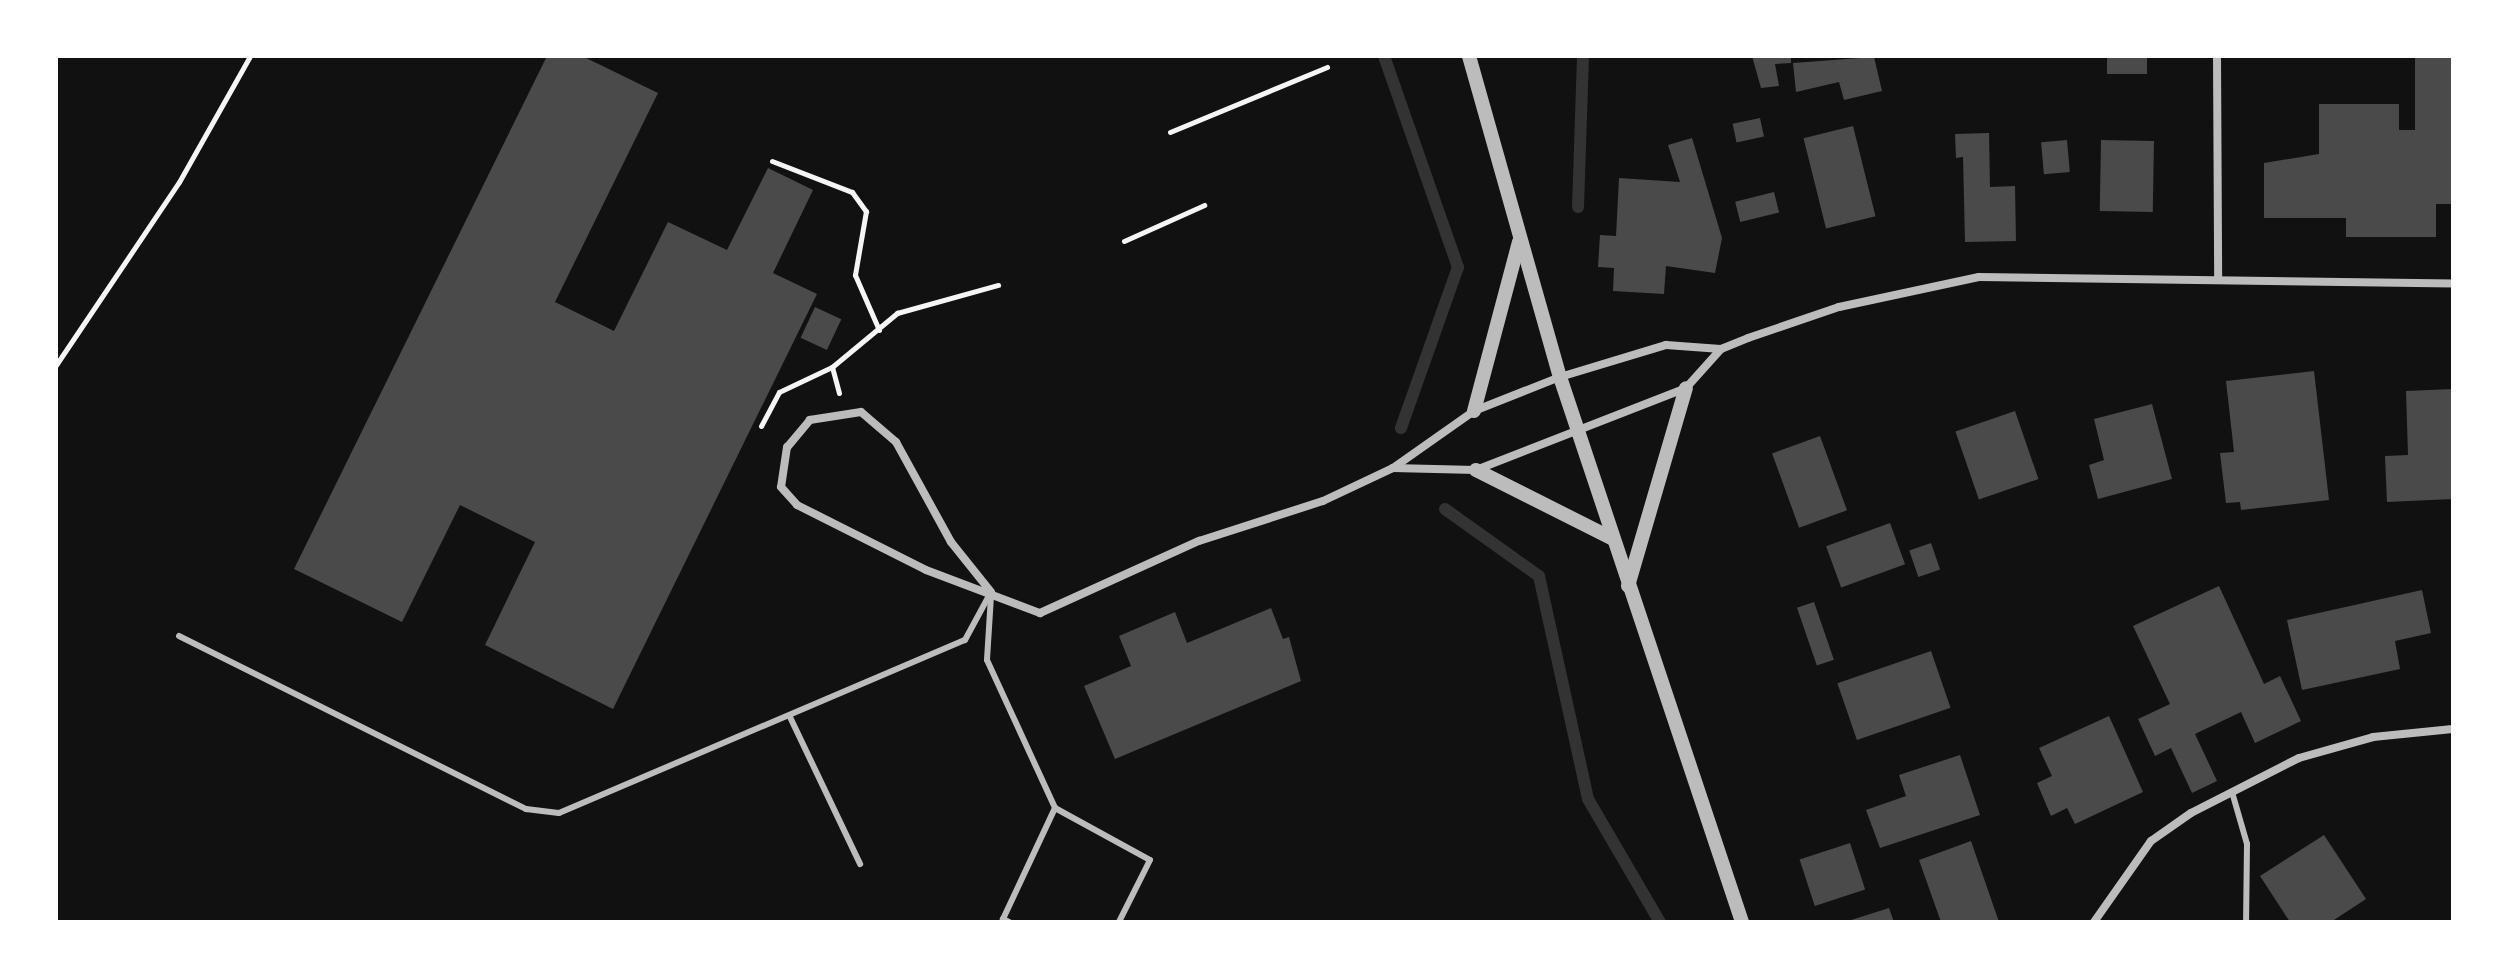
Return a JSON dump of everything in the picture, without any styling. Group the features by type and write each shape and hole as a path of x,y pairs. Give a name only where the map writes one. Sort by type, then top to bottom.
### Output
{"street":[{"path":"1469,56 1519,242 1560,377 1742,922"},
{"path":"2217,56 2218,279"},
{"path":"1474,411 1519,242"},
{"path":"991,592 951,542 896,442 861,412 844,410 810,420 787,447 781,487 797,505 926,570 1040,613 1199,541 1323,501 1393,468 1474,411 1560,377 1666,345 1721,349 1839,307 1979,277 2453,284"},
{"path":"1628,587 1686,388 1721,349"},
{"path":"1393,468 1476,470 1686,388"},
{"path":"1476,470 1613,539"},
{"path":"2094,922 2151,841 2232,792 2328,750 2453,729"}],"lane":[{"path":"179,636 526,809 559,813 965,640 991,592"},
{"path":"991,592 987,660 1055,808 1150,860 1119,922"},
{"path":"790,717 860,864"},
{"path":"2232,792 2247,844 2246,922"},
{"path":"1009,922 1003,919 1055,808"}],"path":[{"path":"56,365 179,182 250,56"},
{"path":"1170,132 1327,67"},
{"path":"772,161 852,192 866,211 855,275 879,330"},
{"path":"1124,241 1204,205"},
{"path":"761,426 779,392 832,367 897,313 998,285"},
{"path":"832,367 844,410"}],"building":[{"path":"547,56 582,56 658,93 555,302 614,331 668,222 727,250 768,168 813,190 773,273 817,294 613,709 485,645 535,542 460,505 402,622 294,569"},
{"path":"1752,56 1791,56 1791,63 1775,64 1779,86 1761,88"},
{"path":"2107,56 2147,56 2147,74 2107,74"},
{"path":"2415,56 2453,56 2453,204 2436,204 2436,237 2346,237 2346,218 2264,218 2264,163 2319,154 2319,104 2399,104 2399,130 2415,130"},
{"path":"1874,57 1882,91 1844,100 1839,82 1796,92 1793,63"},
{"path":"1760,118 1764,137 1737,142 1733,124"},
{"path":"1853,126 1875,216 1826,229 1804,138"},
{"path":"1989,133 1990,187 2015,186 2016,241 1965,242 1963,157 1956,158 1955,134"},
{"path":"1692,138 1722,238 1715,273 1666,266 1664,294 1613,291 1614,268 1598,267 1600,235 1616,236 1619,178 1680,182 1668,145"},
{"path":"2067,140 2070,172 2044,174 2041,142"},
{"path":"2101,140 2154,141 2153,212 2100,211"},
{"path":"1774,192 1779,212 1740,222 1735,202"},
{"path":"815,307 841,319 827,350 801,338"},
{"path":"2314,371 2329,500 2241,510 2240,502 2226,503 2220,453 2234,452 2226,381"},
{"path":"2453,389 2453,499 2387,502 2385,456 2408,455 2406,391"},
{"path":"2152,404 2172,479 2098,499 2089,465 2104,460 2094,419"},
{"path":"2015,411 2038,479 1979,500 1955,432"},
{"path":"1820,436 1847,510 1799,528 1772,453"},
{"path":"1890,523 1905,564 1841,588 1826,546"},
{"path":"1931,543 1940,569 1918,577 1909,550"},
{"path":"2219,586 2264,684 2280,676 2301,721 2255,743 2241,712 2195,734 2217,781 2192,793 2171,748 2155,756 2138,719 2170,704 2133,626"},
{"path":"2422,590 2431,633 2395,641 2400,669 2302,690 2287,620"},
{"path":"1814,602 1834,660 1817,666 1797,608"},
{"path":"1271,608 1283,639 1289,637 1301,681 1115,759 1084,686 1131,666 1119,636 1175,612 1187,643"},
{"path":"1931,651 1951,708 1857,740 1837,683"},
{"path":"2109,716 2143,792 2075,824 2067,808 2051,816 2037,783 2052,776 2039,748"},
{"path":"1960,755 1980,815 1880,848 1866,810 1906,796 1899,775"},
{"path":"2324,835 2366,899 2331,922 2290,922 2260,876"},
{"path":"1971,841 1999,922 1941,922 1919,860"},
{"path":"1850,843 1865,890 1815,906 1800,859"},
{"path":"1889,908 1894,922 1848,922 1848,921"}],"waterway":[{"path":"1384,56 1458,267 1401,428"},
{"path":"1578,207 1583,56"},
{"path":"1445,509 1539,576 1588,799 1660,922"}]}
